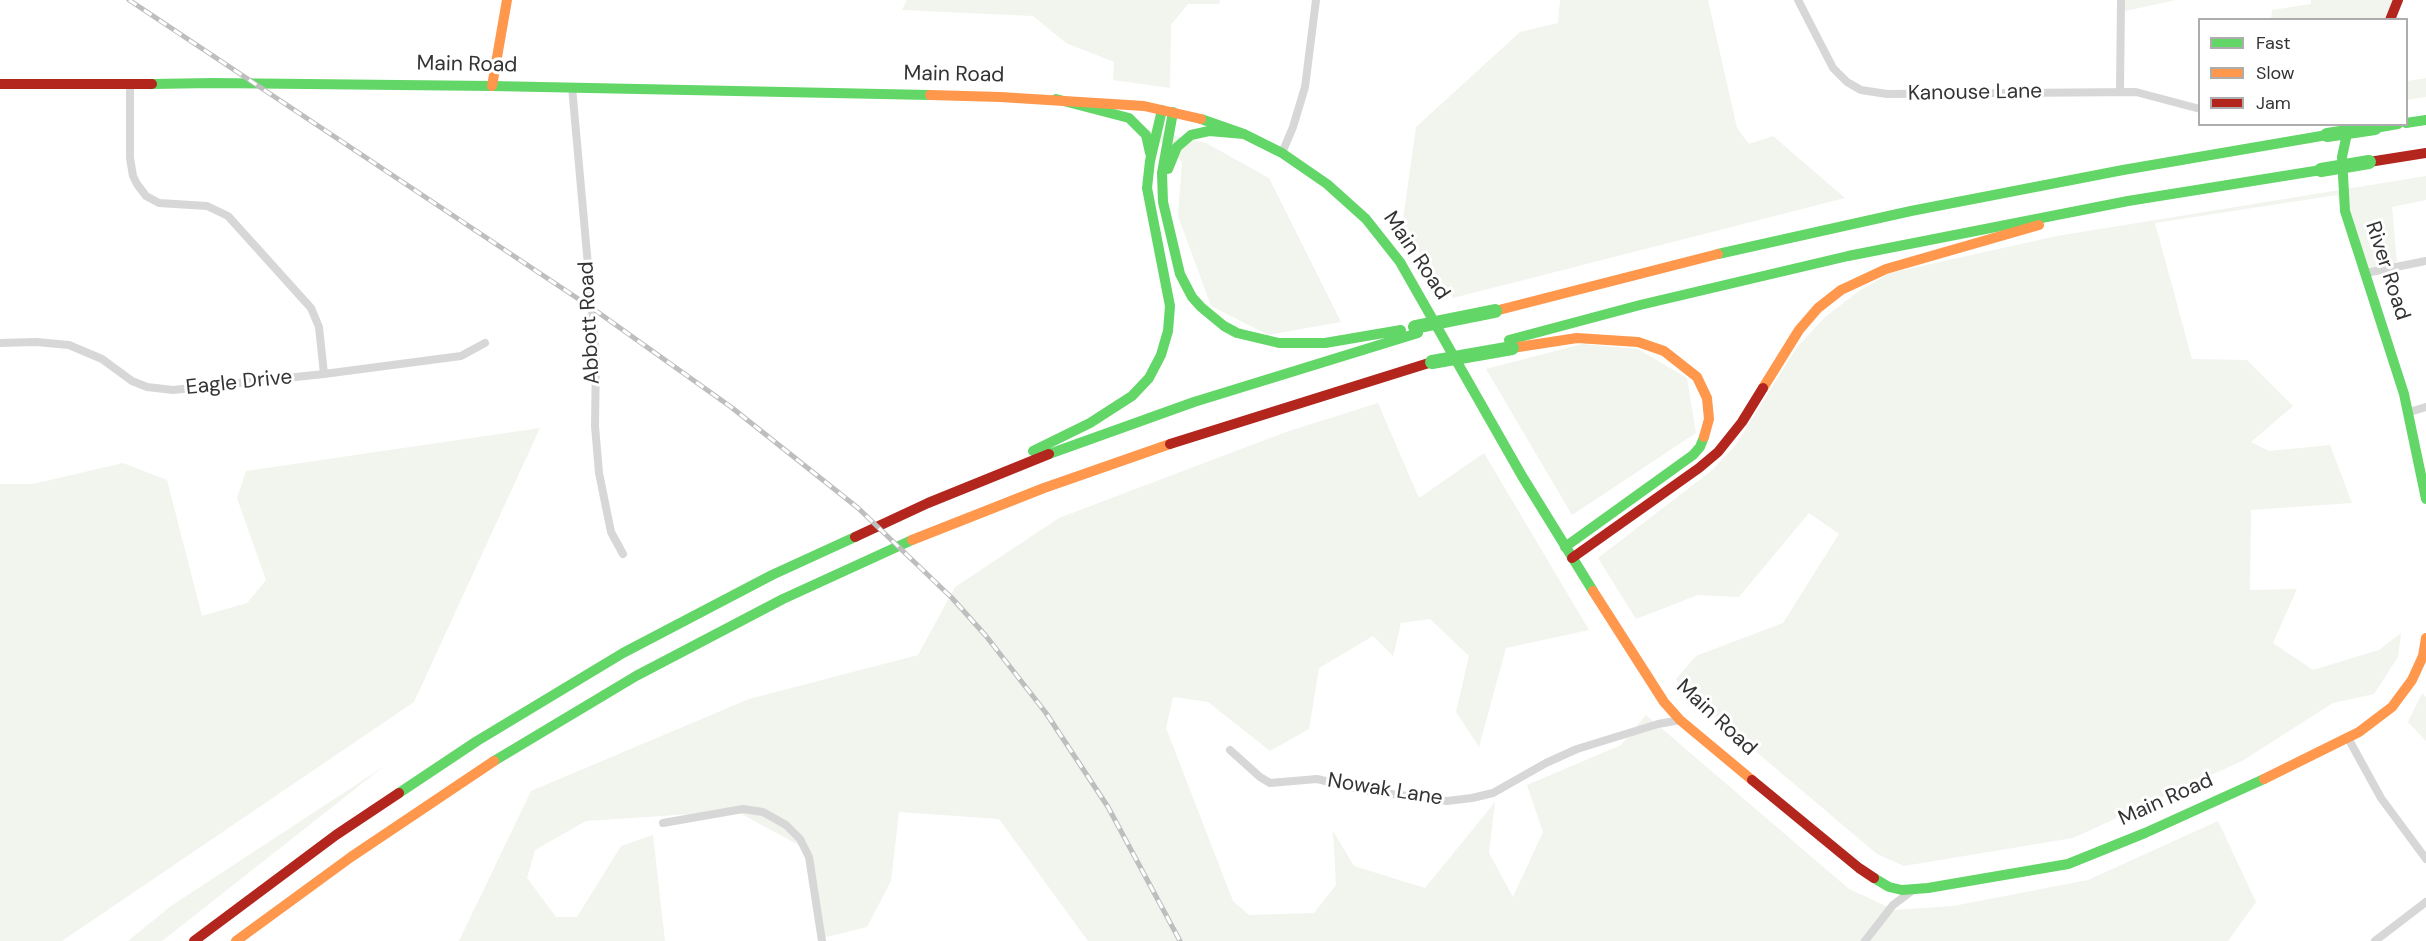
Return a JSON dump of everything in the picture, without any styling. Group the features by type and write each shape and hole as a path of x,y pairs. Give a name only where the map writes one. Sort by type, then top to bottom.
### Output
{"main road":[{"path":"492,86 507,0"},
{"path":"2391,18 2398,0"},
{"name":"Main Road","path":"0,84 213,83 572,87 1056,99 1126,104 1167,111 1245,134 1282,153 1327,184 1366,219 1400,262 1568,553 1648,680 1680,720 1859,868 1889,887 1913,890 2068,864 2216,801 2348,738 2377,720 2401,697 2418,668 2426,640"},
{"path":"928,503 1107,413 1132,396 1149,378 1165,344 1170,306 1148,201 1150,161 1146,135 1135,122 1119,115 1056,99"},
{"path":"1150,161 1167,111"},
{"path":"1167,111 1162,188 1166,217 1180,274 1201,307 1230,330 1263,341 1309,344 1417,330"},
{"path":"2408,123 2426,120"},
{"name":"River Road","path":"2349,126 2342,157 2345,211 2409,412 2426,499"},
{"path":"194,941 336,835 429,771 524,711 623,653 824,550 1033,459 1140,420 1417,330 1713,255 1911,211 2099,174 2386,126"},
{"path":"1162,188 1177,147 1191,135 1209,131 1245,134"},
{"path":"236,941 351,856 491,763 636,676 783,598 940,528 1044,488 1206,432 1432,362 1510,344 1779,272 1968,231 2128,201 2426,153"},
{"path":"1568,553 1700,468 1718,452 1739,427 1799,330 1818,308 1841,290 1868,276 1918,259 2128,201"},
{"path":"1510,344 1577,338 1638,342 1664,351 1687,367 1697,376 1707,398 1709,419 1707,429 1700,447 1693,455 1568,553"}],"street":[{"path":"1282,153 1293,127 1305,87 1316,0"},
{"name":"Kanouse Lane","path":"1798,0 1833,68 1847,82 1861,90 1887,94 2120,91 2157,96 2198,109"},
{"path":"2120,91 2121,0"},
{"path":"130,85 130,158 137,184 146,196 159,203 207,206 228,216 311,308 317,318 324,374"},
{"name":"Abbott Road","path":"572,87 596,355 594,392 599,473 611,532 623,554"},
{"path":"2366,273 2426,261"},
{"name":"Eagle Drive","path":"0,343 69,345 102,359 132,381 160,390 324,374 461,356 485,343"},
{"path":"2409,412 2426,407"},
{"name":"Nowak Lane","path":"1230,750 1270,783 1317,779 1367,791 1447,801 1493,793 1576,749 1658,724 1680,720"},
{"path":"2348,738 2381,798 2426,859"},
{"path":"663,823 743,809 763,812 786,825 800,839 809,857 822,941"},
{"path":"1865,941 1893,905 1913,890"},
{"path":"2375,941 2426,902"}],"shaded area":[{"path":"907,0 1220,0 1219,4 1188,4 1171,25 1170,88 1113,80 1114,62 1066,43 1033,16 902,10"},
{"path":"1560,0 1708,0 1737,128 1749,144 1773,136 1845,198 1453,298 1402,227 1416,127 1520,32 1558,23"},
{"path":"2119,0 2176,0 2121,12"},
{"path":"2311,0 2392,0 2392,18 2271,18 2272,10 2311,4"},
{"path":"2426,78 2426,97 2408,100 2408,81"},
{"path":"1145,129 1206,143 1269,178 1341,322 1268,335 1211,306 1178,216 1182,162"},
{"path":"2426,176 2426,200 2392,207 2397,262 2361,272 2337,195 2155,223 2192,359 2247,360 2293,406 2251,442 2269,451 2330,445 2352,503 2251,510 2250,590 2297,589 2273,643 2313,670 2379,650 2401,633 2398,657 2374,694 2333,703 2242,761 2073,838 1904,866 1877,854 1683,690 1676,679 1696,656 1783,623 1839,534 1809,513 1739,597 1698,595 1636,619 1598,558 1711,471 1735,446 1797,347 1825,317 1859,291 1890,273 2057,236"},
{"path":"1582,344 1638,349 1687,378 1696,433 1572,515 1486,369"},
{"path":"1378,403 1419,498 1484,453 1589,630 1506,648 1479,747 1456,712 1469,656 1430,619 1401,623 1393,656 1373,636 1319,668 1309,729 1270,751 1208,702 1173,697 1166,728 1233,901 1249,915 1314,913 1336,885 1333,831 1354,866 1425,888 1495,802 1489,853 1513,897 1543,832 1527,785 1621,745 1646,715 1849,889 1895,910 1953,906 2088,880 2218,821 2256,902 2228,941 1088,941 999,819 899,812 891,881 867,927 822,938 806,849 736,811 586,821 535,850 527,878 556,917 577,917 621,846 653,835 665,941 459,941 531,791 749,699 918,655 955,587 1059,518 1286,432"},
{"path":"540,428 414,702 62,941 0,941 0,484 33,484 123,463 167,480 202,616 247,603 266,580 237,498 246,471"},
{"path":"2422,693 2426,697 2426,741 2408,722"},
{"path":"383,767 162,941 128,941 171,906"}],"railway":[{"path":"129,0 592,308 731,407 858,508 952,598 986,636 1046,713 1108,807 1180,941"}],"traffic: fast":[{"path":"152,84 492,86 930,95"},
{"path":"1056,99 1129,118 1146,135 1150,153"},
{"path":"1033,451 1090,423 1132,396 1149,378 1161,355 1168,331 1170,306 1147,188 1150,161 1162,110"},
{"path":"1173,112 1162,173 1163,202 1180,274 1192,297 1201,307 1224,326 1237,333 1279,343 1325,343 1401,330"},
{"path":"1201,119 1244,134 1282,153 1327,184 1366,219 1400,262 1522,476 1593,591"},
{"path":"2408,123 2426,120"},
{"path":"2349,126 2342,157 2345,211 2404,394 2426,499"},
{"path":"2375,128 2386,126"},
{"path":"2327,135 2375,128"},
{"path":"1168,169 1177,147 1191,135 1209,131 1244,134"},
{"path":"1718,254 1911,211 2123,170 2327,135"},
{"path":"2321,170 2369,162"},
{"path":"1509,340 1640,305 1848,256 2128,201 2321,170"},
{"path":"1415,327 1495,311"},
{"path":"1049,454 1194,402 1418,333"},
{"path":"1432,362 1512,348"},
{"path":"1565,547 1693,455 1700,447 1704,437"},
{"path":"399,793 477,741 623,653 772,575 855,537"},
{"path":"494,761 636,676 783,599 912,540"},
{"path":"1874,878 1889,887 1902,890 1928,888 2068,864 2145,833 2264,779"}],"traffic: slow":[{"path":"492,86 507,0"},
{"path":"930,95 1144,106 1201,119"},
{"path":"1763,388 1799,330 1818,308 1841,290 1886,269 2039,225"},
{"path":"1495,311 1718,254"},
{"path":"1512,348 1577,338 1638,342 1664,351 1697,377 1707,398 1709,419 1704,437"},
{"path":"912,540 1044,488 1170,444"},
{"path":"1593,591 1664,702 1680,720 1752,780"},
{"path":"2264,779 2359,732 2392,707 2412,680 2423,656 2426,638"},
{"path":"236,941 351,857 494,761"}],"traffic: jam":[{"path":"2391,18 2398,0"},
{"path":"0,84 152,84"},
{"path":"2369,162 2426,153"},
{"path":"1170,444 1432,362"},
{"path":"1572,558 1718,452 1742,422 1763,388"},
{"path":"855,537 928,503 1049,454"},
{"path":"1752,780 1874,878"},
{"path":"194,941 336,835 399,793"}]}
